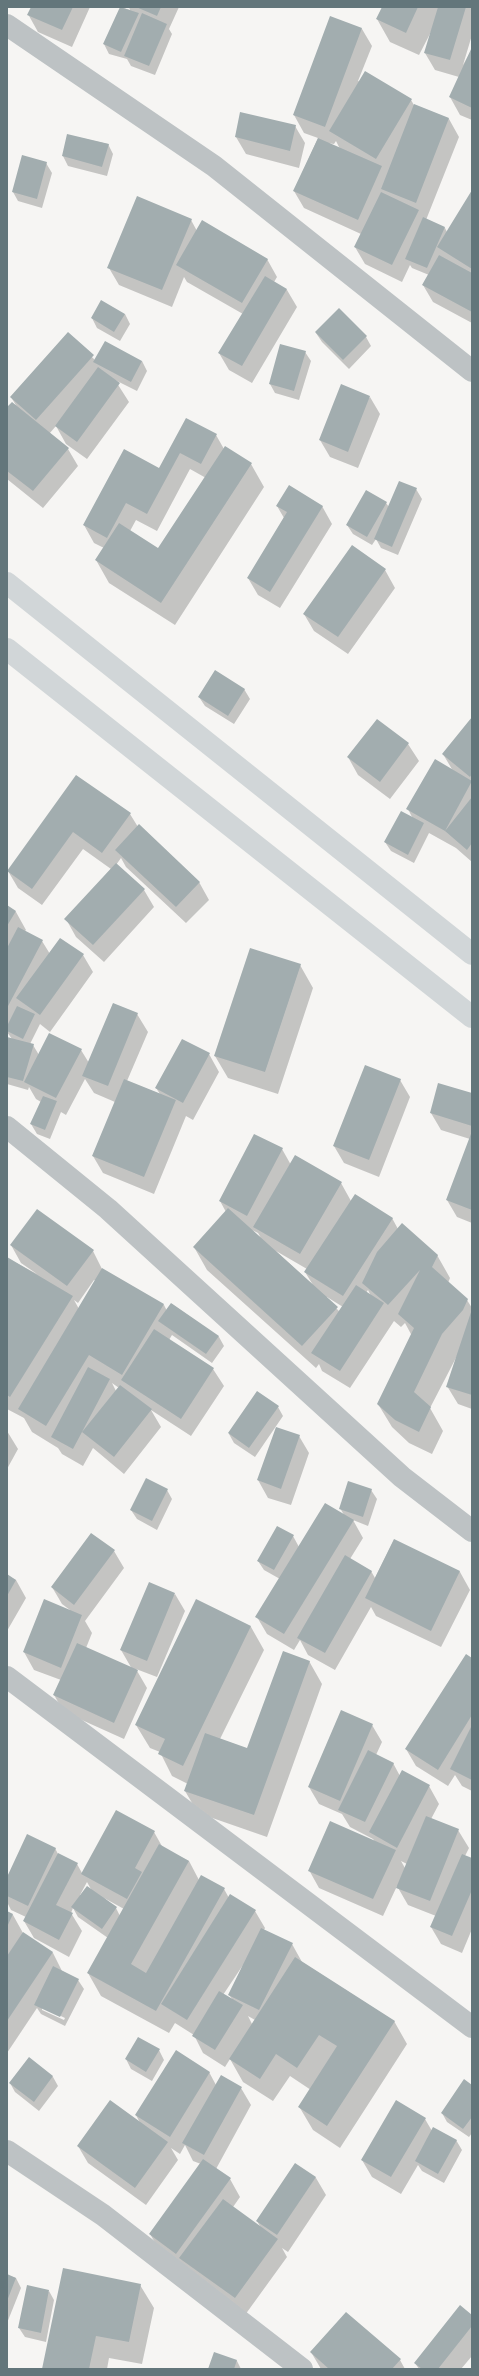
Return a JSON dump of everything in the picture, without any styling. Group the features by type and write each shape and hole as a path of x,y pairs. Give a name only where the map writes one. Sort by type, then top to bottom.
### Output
{"main road":[{"path":"7,583 472,954"},
{"path":"7,649 472,1017"}],"street":[{"path":"7,25 214,166 472,371"},
{"path":"7,1128 108,1209 402,1477 472,1531"},
{"path":"7,1677 472,2027"},
{"path":"7,2151 103,2215 302,2369"}],"building":[{"path":"31,7 73,7 62,30 27,15"},
{"path":"120,7 139,13 121,52 103,44"},
{"path":"136,7 161,7 157,16"},
{"path":"382,7 418,7 406,33 376,19"},
{"path":"438,7 466,7 450,60 424,53"},
{"path":"142,13 167,24 149,66 124,56"},
{"path":"330,16 362,28 325,127 293,115"},
{"path":"472,47 472,108 449,97"},
{"path":"365,71 412,99 376,159 329,131"},
{"path":"414,104 449,118 416,203 381,189"},
{"path":"240,112 296,125 290,151 235,137"},
{"path":"67,134 109,144 102,167 62,156"},
{"path":"318,138 382,166 358,220 293,191"},
{"path":"22,155 47,162 37,199 12,192"},
{"path":"472,190 472,269 437,247"},
{"path":"381,192 419,210 392,265 354,247"},
{"path":"137,196 192,219 162,290 107,268"},
{"path":"423,217 445,227 427,268 405,259"},
{"path":"202,220 268,259 242,303 176,265"},
{"path":"439,255 472,273 472,312 422,285"},
{"path":"265,276 287,289 242,366 218,353"},
{"path":"101,300 125,314 114,332 91,318"},
{"path":"339,308 367,336 343,360 315,332"},
{"path":"68,332 94,355 36,420 10,397"},
{"path":"105,341 142,361 131,382 93,362"},
{"path":"280,344 306,351 294,391 269,384"},
{"path":"98,367 120,383 77,442 55,426"},
{"path":"341,384 370,396 348,452 319,440"},
{"path":"12,402 69,448 33,491 7,471 7,407"},
{"path":"186,418 217,434 201,464 180,453 147,514 126,503 107,538 83,525 124,449 159,468"},
{"path":"225,446 252,463 161,603 95,560 119,523 158,548"},
{"path":"399,481 417,488 392,547 374,539"},
{"path":"289,485 323,506 270,592 247,578 287,512 276,506"},
{"path":"366,490 387,502 367,537 346,525"},
{"path":"352,545 386,569 338,637 303,614"},
{"path":"215,670 245,689 228,716 198,697"},
{"path":"472,717 472,774 470,777 442,754"},
{"path":"377,719 409,743 380,782 347,757"},
{"path":"435,759 472,781 445,831 406,809"},
{"path":"76,775 131,813 102,853 73,832 32,889 7,871"},
{"path":"472,797 472,843 467,850 445,831"},
{"path":"401,811 424,823 408,855 384,842"},
{"path":"139,824 200,882 176,907 115,850"},
{"path":"116,863 145,889 93,945 64,919"},
{"path":"7,905 16,911 7,926"},
{"path":"18,927 43,940 7,1008 7,948"},
{"path":"60,938 84,954 40,1015 16,998"},
{"path":"250,948 301,964 265,1072 214,1056"},
{"path":"113,1003 138,1013 108,1086 82,1076"},
{"path":"17,1006 35,1014 23,1039 7,1031 7,1026"},
{"path":"49,1033 82,1049 56,1098 24,1082"},
{"path":"7,1037 34,1044 23,1081 7,1077"},
{"path":"182,1039 210,1053 183,1103 155,1088"},
{"path":"365,1065 401,1079 369,1160 333,1146"},
{"path":"124,1079 176,1100 144,1177 92,1156"},
{"path":"438,1083 472,1093 472,1126 430,1113"},
{"path":"43,1096 57,1101 45,1130 30,1124"},
{"path":"472,1131 472,1210 446,1200"},
{"path":"254,1134 283,1148 247,1216 219,1201"},
{"path":"295,1155 342,1182 300,1254 253,1227"},
{"path":"355,1194 393,1218 343,1296 304,1272"},
{"path":"228,1208 338,1307 302,1346 193,1247"},
{"path":"37,1209 94,1250 67,1286 10,1245"},
{"path":"402,1223 438,1255 432,1267 468,1299 463,1310 442,1334 414,1392 431,1407 419,1432 395,1420 377,1404 414,1328 398,1314 420,1270 388,1305 362,1283 377,1252"},
{"path":"7,1257 73,1296 10,1397 7,1395"},
{"path":"102,1268 164,1304 122,1375 89,1355 46,1426 18,1409"},
{"path":"356,1285 384,1303 340,1371 311,1353"},
{"path":"171,1303 219,1336 206,1354 158,1321"},
{"path":"472,1309 472,1395 446,1387"},
{"path":"154,1329 214,1368 181,1419 121,1380"},
{"path":"88,1367 110,1379 73,1449 51,1437"},
{"path":"120,1385 152,1409 114,1457 82,1432"},
{"path":"257,1391 279,1406 249,1448 228,1433"},
{"path":"276,1427 300,1435 281,1489 257,1480"},
{"path":"146,1478 168,1489 152,1521 130,1510"},
{"path":"348,1481 372,1489 363,1517 339,1509"},
{"path":"325,1503 354,1520 284,1634 255,1617"},
{"path":"277,1526 294,1535 274,1570 257,1561"},
{"path":"91,1533 115,1550 74,1605 51,1587"},
{"path":"394,1539 460,1571 431,1631 365,1598"},
{"path":"345,1555 372,1571 325,1653 297,1638"},
{"path":"7,1574 16,1580 7,1596"},
{"path":"149,1582 175,1593 147,1661 120,1650"},
{"path":"44,1599 82,1615 61,1668 23,1652"},
{"path":"196,1599 251,1626 183,1766 158,1754 165,1739 135,1725"},
{"path":"77,1643 138,1670 114,1723 53,1695"},
{"path":"283,1651 310,1661 254,1815 184,1791 205,1733 247,1748"},
{"path":"466,1654 472,1658 472,1715 438,1770 405,1749"},
{"path":"341,1710 373,1724 340,1801 308,1787"},
{"path":"472,1725 472,1780 450,1769"},
{"path":"368,1750 394,1763 365,1822 338,1810"},
{"path":"402,1770 430,1785 397,1848 369,1832"},
{"path":"116,1810 155,1831 135,1868 142,1872 127,1899 81,1874"},
{"path":"426,1816 459,1829 430,1901 396,1888"},
{"path":"330,1821 396,1850 373,1899 308,1871"},
{"path":"27,1834 56,1848 28,1906 7,1896 7,1877"},
{"path":"159,1844 189,1861 131,1964 146,1973 201,1875 225,1888 156,2011 87,1973"},
{"path":"58,1853 78,1863 56,1905 73,1913 59,1940 23,1921"},
{"path":"462,1854 472,1858 472,1890 452,1936 430,1927"},
{"path":"87,1886 117,1907 102,1929 71,1907"},
{"path":"230,1894 256,1910 187,2020 161,2004"},
{"path":"7,1911 13,1914 7,1927"},
{"path":"261,1928 293,1943 259,2010 228,1995"},
{"path":"23,1932 53,1952 7,2021 7,1956"},
{"path":"295,1957 395,2021 327,2126 298,2107 337,2046 319,2035 297,2068 276,2054 260,2079 229,2059"},
{"path":"53,1966 79,1979 60,2017 34,2005"},
{"path":"219,1991 243,2005 215,2050 192,2036"},
{"path":"138,2037 160,2049 146,2072 125,2059"},
{"path":"176,2050 210,2072 170,2137 135,2115"},
{"path":"29,2057 53,2076 34,2102 9,2083"},
{"path":"221,2075 242,2087 204,2155 182,2143"},
{"path":"464,2079 472,2085 472,2117 463,2129 441,2113"},
{"path":"110,2100 168,2142 135,2188 77,2146"},
{"path":"396,2100 426,2118 391,2177 361,2160"},
{"path":"433,2127 457,2140 438,2174 415,2161"},
{"path":"203,2159 231,2178 176,2254 149,2234"},
{"path":"295,2163 316,2177 277,2235 256,2221"},
{"path":"223,2199 278,2239 235,2298 179,2258"},
{"path":"63,2268 141,2284 129,2342 96,2336 89,2369 42,2369"},
{"path":"7,2274 16,2278 7,2301"},
{"path":"27,2285 49,2290 41,2333 18,2328"},
{"path":"460,2305 472,2315 472,2326 438,2369 422,2369 414,2363"},
{"path":"346,2312 401,2359 392,2369 329,2369 310,2352"},
{"path":"214,2352 237,2360 234,2369 208,2369"}]}
